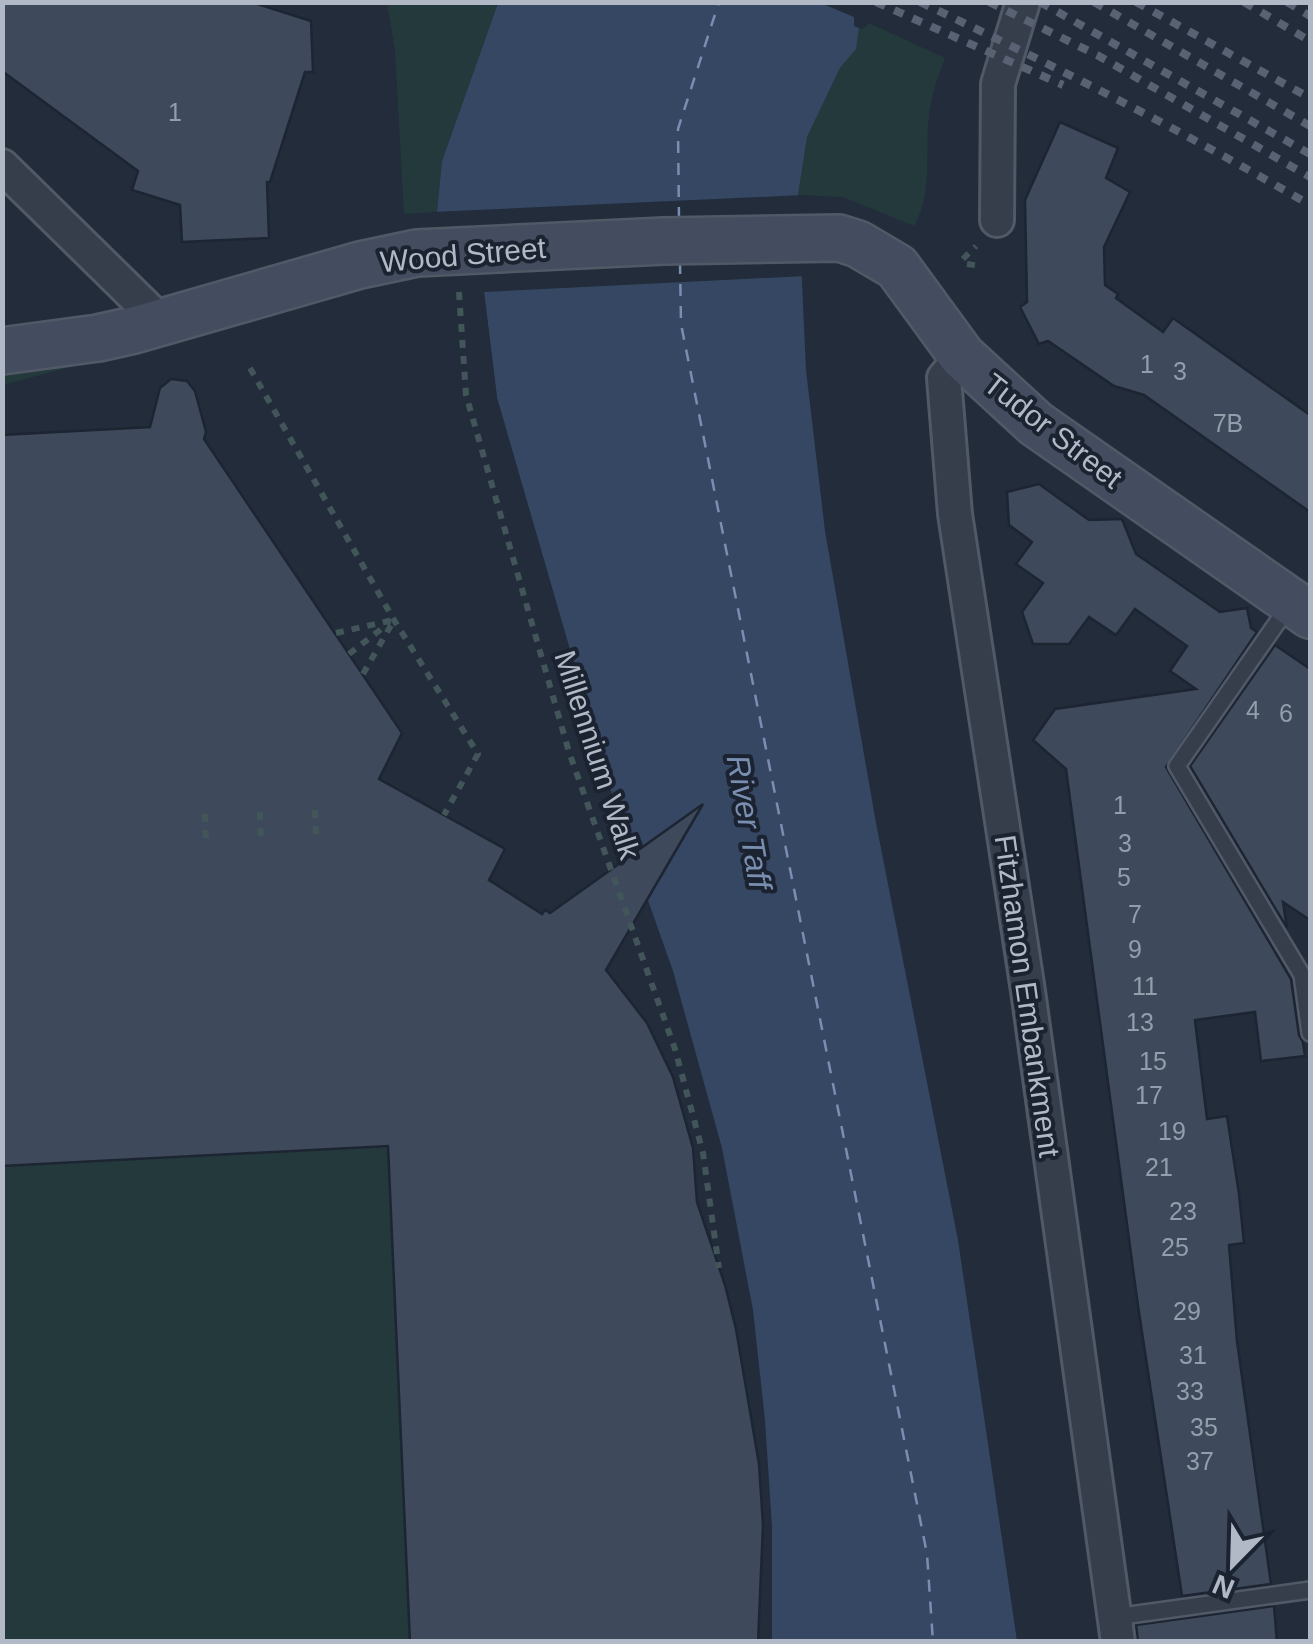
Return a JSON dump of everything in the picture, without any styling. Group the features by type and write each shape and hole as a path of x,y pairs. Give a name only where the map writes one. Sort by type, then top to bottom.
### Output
{"street":[{"path":"997,220 998,84 1023,2"},
{"path":"2,166 161,322"},
{"name":"Wood Street","path":"2,350 98,338 272,293 360,265 437,252 815,237"},
{"name":"Tudor Street","path":"815,237 858,244 897,267 962,356 1036,424 1301,609"},
{"name":"Fitzhamon Embankment","path":"962,356 944,378 955,514 1028,991 1116,1630"}],"lane":[{"path":"1301,609 1177,766 1302,976 1310,1033"},
{"path":"1116,1630 1310,1590"}],"path":[{"name":"Millennium Walk","path":"437,252 466,395 569,752 675,1049 703,1153 720,1268"},
{"path":"967,264 982,266"},
{"path":"250,368 394,620 478,754 444,814"},
{"path":"336,634 394,620"},
{"path":"350,654 394,620"},
{"path":"362,674 394,620"},
{"path":"315,810 316,840"},
{"path":"260,812 261,842"},
{"path":"205,814 206,844"}],"green space":[{"path":"387,3 498,3 442,161 437,212 404,214 395,50"},
{"path":"869,23 945,58 931,103 925,196 914,226 843,197 798,195 807,137 840,68 856,48 859,28"},
{"path":"74,366 3,385 3,372"},
{"path":"2,860 481,876 549,919 607,973 632,1004 671,1073 687,1122 698,1206 733,1315 750,1403 758,1482 758,1641 3,1641"}],"water":[{"name":"River Taff","path":"818,2 854,17 854,26 859,28 856,49 840,68 807,137 798,195 806,370 825,531 876,823 958,1240 1017,1641 772,1641 772,1527 765,1420 753,1310 722,1148 673,971 616,810 497,398 484,292 437,212 442,161 498,3"}],"pier":[{"path":"803,195 805,276 484,292 497,398 613,798 606,794 492,400 480,297 475,295 432,212"}],"building":[{"path":"2,2 251,2 311,21 313,72 305,72 267,182 269,238 182,242 180,205 132,190 138,171 2,71"},
{"path":"1060,122 1118,148 1106,178 1130,192 1104,247 1105,285 1118,294 1116,298 1163,332 1173,318 1310,415 1310,512 1144,395 1114,386 1048,341 1039,344 1020,307 1027,302 1025,200"},
{"path":"171,379 187,381 195,391 206,432 204,439 402,733 379,779 505,849 489,880 542,914 545,910 550,913 703,804 606,970 647,1023 673,1077 693,1148 697,1202 736,1329 759,1464 763,1525 758,1642 410,1642 388,1146 2,1166 2,435 150,427 160,388"},
{"path":"1039,484 1089,520 1122,519 1136,554 1220,612 1247,608 1251,628 1257,632 1166,767 1291,979 1305,1056 1261,1061 1255,1012 1195,1020 1207,1119 1227,1116 1239,1194 1244,1243 1229,1245 1237,1341 1271,1584 1182,1596 1138,1306 1066,769 1033,740 1055,709 1196,689 1170,671 1187,646 1135,609 1116,635 1089,617 1069,644 1033,644 1022,612 1043,583 1016,564 1032,542 1009,525 1007,492"},
{"path":"1275,645 1310,669 1310,920 1283,902 1287,928 1190,766"},
{"path":"1274,1606 1277,1642 1138,1642 1136,1625"}],"ferry route":[{"path":"679,219 678,129 719,2"},
{"path":"680,262 681,324 927,1554 933,1642"}],"railway":[{"path":"876,2 1063,85"},
{"path":"920,2 1117,99 1310,205"},
{"path":"989,2 1097,55 1310,177"},
{"path":"1040,2 1310,154"},
{"path":"1094,2 1310,126"},
{"path":"1136,2 1310,98"},
{"path":"1244,2 1310,41"},
{"path":"1287,2 1310,16"}]}
